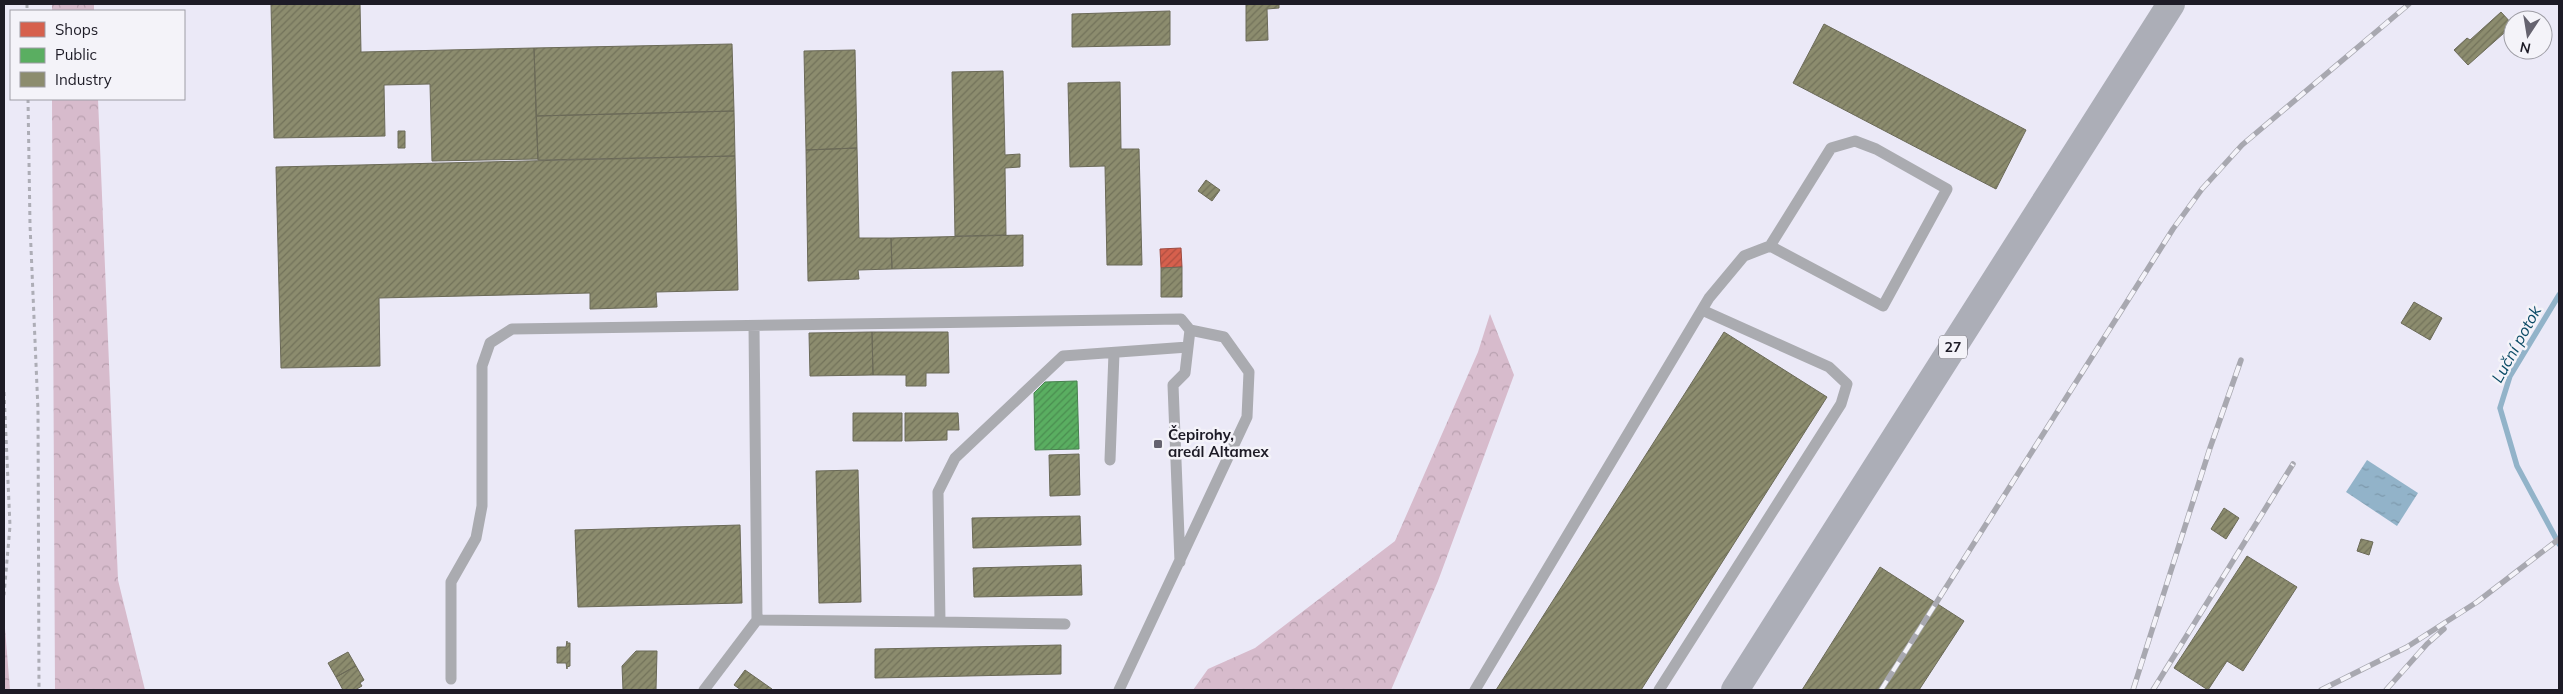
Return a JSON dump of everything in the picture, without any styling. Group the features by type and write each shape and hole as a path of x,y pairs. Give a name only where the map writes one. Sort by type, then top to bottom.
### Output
{"main road":[{"name":"27","path":"1735,690 2168,4"}],"lane":[{"path":"1475,690 1702,310 1744,256 1770,246 1831,148 1855,141 1876,150 1947,189 1883,306 1770,246"},
{"path":"1659,690 1841,404 1847,384 1829,367 1702,310"},
{"path":"451,679 451,582 476,538 482,506 482,366 490,344 512,329 1181,319 1190,330 1224,337 1249,372 1247,418 1120,690"},
{"path":"704,690 757,620 754,326"},
{"path":"1180,562 1173,385 1185,373 1190,330"},
{"path":"940,622 938,492 955,458 1063,356 1188,347"},
{"path":"1110,460 1114,352"},
{"path":"757,620 1065,624"}],"path":[{"path":"28,100 30,225 38,410 39,690"},
{"path":"4,392 10,526 4,595"}],"green space":[{"path":"52,4 94,4 94,10 52,10"},
{"path":"52,100 98,100 118,580 145,690 55,690"},
{"path":"1490,314 1514,375 1438,581 1391,690 1193,690 1208,669 1255,648 1395,541 1478,352"},
{"path":"4,616 10,690 4,690"}],"water":[{"path":"2367,460 2418,493 2397,526 2346,492"}],"building: Shops":[{"path":"1181,248 1182,267 1161,268 1160,249"}],"building: Public":[{"path":"1077,381 1079,449 1035,450 1034,393 1045,382"}],"building: Industry":[{"path":"271,4 360,4 361,52 534,48 538,159 432,161 430,84 384,85 385,136 274,138"},
{"path":"1246,4 1279,4 1279,8 1267,9 1268,40 1246,41"},
{"path":"1170,11 1170,45 1072,47 1072,14"},
{"path":"2501,12 2503,14 2503,34 2468,65 2454,50 2467,38 2470,40"},
{"path":"1824,24 2026,130 1996,189 1793,83"},
{"path":"732,44 734,111 536,116 534,48"},
{"path":"855,50 857,148 806,150 804,51"},
{"path":"1003,71 1005,155 1020,154 1020,167 1005,168 1006,235 955,236 952,72"},
{"path":"1120,82 1121,149 1139,149 1142,265 1107,265 1105,166 1070,167 1068,83"},
{"path":"734,111 735,156 538,160 536,116"},
{"path":"398,131 405,131 405,148 398,148"},
{"path":"857,148 859,238 891,238 892,269 858,270 859,279 808,281 806,150"},
{"path":"735,156 738,290 656,292 657,307 590,309 590,293 379,298 380,366 281,368 276,167"},
{"path":"1206,180 1220,190 1212,201 1198,191"},
{"path":"1023,235 1023,266 892,269 891,238"},
{"path":"1182,267 1182,297 1161,297 1161,268"},
{"path":"2414,302 2442,318 2430,340 2401,323"},
{"path":"872,332 873,375 810,376 809,333"},
{"path":"872,332 948,332 949,373 926,373 926,386 906,386 906,375 873,375"},
{"path":"1724,332 1827,397 1641,690 1496,690"},
{"path":"853,413 902,413 902,441 853,441"},
{"path":"905,413 958,413 959,430 947,430 947,440 905,441"},
{"path":"1079,454 1080,495 1050,496 1049,455"},
{"path":"858,470 861,602 819,603 816,471"},
{"path":"2224,508 2239,518 2226,539 2211,529"},
{"path":"1080,516 1081,545 973,548 972,518"},
{"path":"740,525 742,603 578,607 575,530"},
{"path":"2361,539 2373,542 2369,555 2357,551"},
{"path":"2247,556 2297,587 2243,671 2227,661 2208,690 2174,668"},
{"path":"1081,565 1082,595 974,597 973,568"},
{"path":"1880,567 1964,621 1919,690 1802,690"},
{"path":"567,641 567,643 570,643 570,666 567,669 566,663 557,663 557,647 566,647"},
{"path":"1061,645 1061,674 875,678 875,649"},
{"path":"636,651 657,651 656,690 623,690 622,666"},
{"path":"348,652 356,666 336,677 328,663"},
{"path":"356,666 364,680 360,683 362,686 355,690 343,690 336,677"},
{"path":"745,670 772,689 741,690 734,685"}],"waterway":[{"name":"Luční potok","path":"2559,295 2510,376 2500,408 2517,466 2559,544"}],"railway":[{"path":"1881,690 2173,229 2202,189 2242,145 2409,4"},
{"path":"2133,690 2210,448 2241,360"},
{"path":"2153,690 2293,464"},
{"path":"2321,690 2407,647 2477,602 2559,539"},
{"path":"2386,690 2427,644 2444,629"}],"place":[{"name":"Čepirohy, areál Altamex","path":"1158,444"}]}
